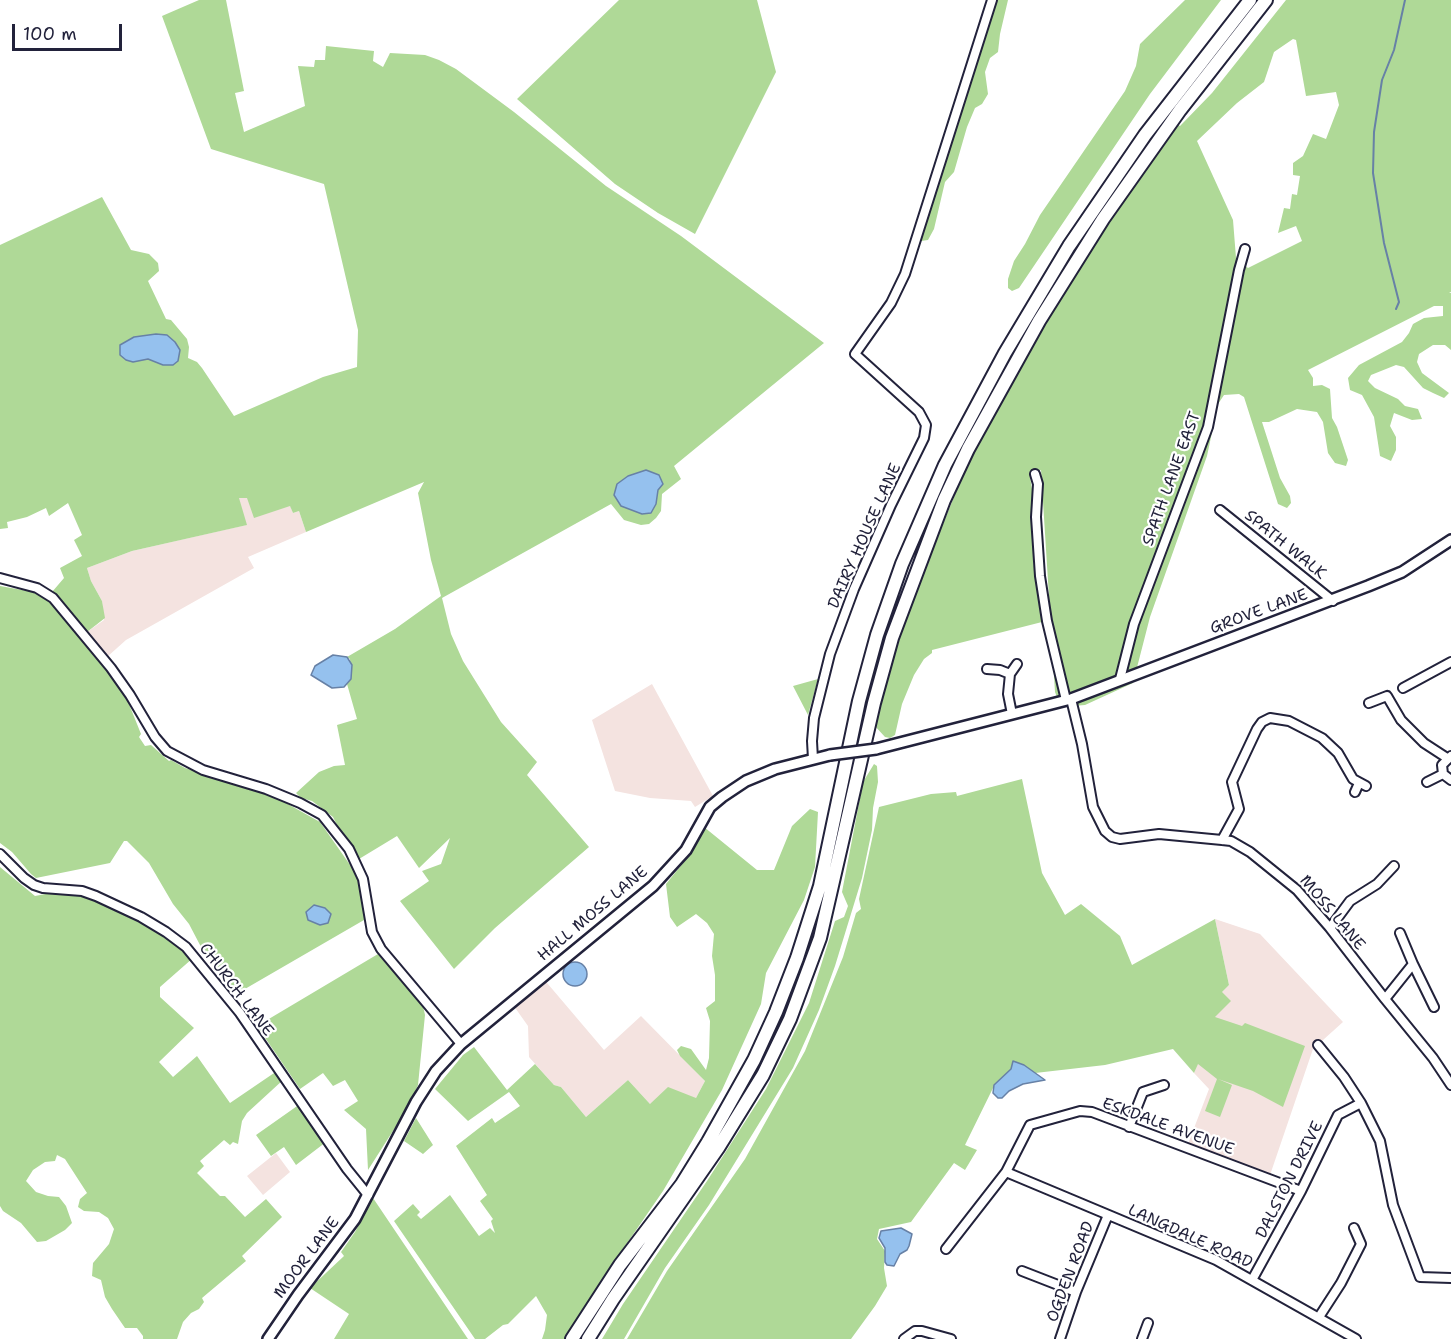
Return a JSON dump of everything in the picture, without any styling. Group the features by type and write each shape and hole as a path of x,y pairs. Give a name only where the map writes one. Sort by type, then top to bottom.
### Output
{"highway":[{"path":"572,1339 620,1265 682,1184 754,1060 776,1012 797,958 819,886 859,701 877,635 902,564 945,465 1005,353 1075,237 1145,135 1250,0"},
{"path":"588,1339 613,1299 718,1148 763,1075 790,1019 820,938 874,703 892,638 944,500 968,449 1038,321 1103,219 1167,127 1266,0"}],"street":[{"name":"DAIRY HOUSE LANE","path":"813,759 814,718 830,654 854,589 924,438 926,426 919,412 855,354 891,303 905,274 992,0"},
{"name":"SPATH LANE EAST","path":"1120,680 1134,624 1208,427 1245,249"},
{"name":"MOSS LANE","path":"1035,474 1038,484 1036,517 1040,576 1047,621 1082,744 1093,807 1105,831 1112,837 1120,839 1159,834 1231,841 1250,852 1297,890 1330,928 1433,1058 1451,1085"},
{"name":"SPATH WALK","path":"1220,510 1333,601"},
{"name":"GROVE LANE","path":"1068,700 1333,601 1402,572 1451,540"},
{"path":"0,578 37,588 53,598 111,668 155,737 167,751 203,770 266,789 322,815 349,849 363,879 372,932 381,949 461,1044"},
{"path":"1403,688 1451,662"},
{"path":"1012,714 1008,694 1010,675 1017,664"},
{"path":"987,669 1000,670 1010,675"},
{"path":"1369,703 1387,696 1401,720 1424,743 1449,757 1442,765 1443,774 1451,780"},
{"name":"HALL MOSS LANE","path":"368,1195 416,1102 436,1071 461,1044 653,886 686,850 710,807 722,796 756,776 813,759 876,749 1068,700"},
{"path":"1222,840 1239,809 1232,782 1257,729 1262,722 1270,718 1289,721 1322,738 1338,753 1353,779 1362,784 1354,792"},
{"path":"1427,782 1443,774"},
{"name":"CHURCH LANE","path":"0,854 34,885 43,888 81,891 96,896 141,917 186,947 240,1013 368,1195"},
{"path":"1330,928 1350,901 1377,884 1394,866"},
{"path":"1400,933 1434,1007"},
{"path":"1385,999 1413,964"},
{"path":"1318,1045 1344,1077 1361,1103 1380,1141 1393,1205 1420,1278 1451,1278"},
{"path":"1130,1127 1143,1092 1164,1085"},
{"name":"DALSTON DRIVE","path":"1252,1280 1301,1191 1338,1115 1361,1103"},
{"name":"ESKDALE AVENUE","path":"946,1249 1006,1172 1028,1128 1033,1123 1085,1111 1301,1191"},
{"name":"LANGDALE ROAD","path":"1006,1172 1216,1260 1356,1339"},
{"name":"MOOR LANE","path":"268,1339 355,1219 368,1195"},
{"name":"OGDEN ROAD","path":"1060,1339 1107,1215"},
{"path":"1319,1317 1341,1283 1361,1244 1354,1228"},
{"path":"1022,1271 1076,1292"},
{"path":"1142,1339 1148,1323"},
{"path":"904,1339 915,1331 922,1331 951,1339"}],"shaded area":[{"path":"283,486 293,513 299,511 306,532 248,557 254,568 126,640 107,657 87,632 104,620 102,601 87,568 132,551 246,525 238,498"},
{"path":"652,684 713,796 695,807 691,801 650,798 615,791 592,720"},
{"path":"1215,919 1260,934 1343,1022 1313,1049 1269,1178 1186,1149 1209,1089 1194,1073 1222,992 1229,985"},
{"path":"542,977 604,1050 641,1016 705,1081 696,1098 650,1104 628,1080 586,1117 561,1087 554,1085 529,1057 528,1026 511,1002"},
{"path":"276,1153 290,1172 263,1195 247,1176"}],"green space":[{"path":"199,0 226,0 244,91 235,93 244,132 305,106 298,66 314,67 315,60 325,60 326,46 374,51 373,61 383,67 390,53 425,55 439,60 456,69 606,186 681,236 824,343 674,466 681,479 662,494 661,511 649,524 641,525 624,520 611,504 442,598 451,634 463,661 501,722 537,762 527,775 589,847 495,928 454,969 400,901 429,881 422,871 441,864 450,838 419,868 397,836 359,859 333,817 312,801 301,798 296,793 319,772 334,766 345,765 337,725 357,719 347,684 351,679 350,659 347,657 395,629 441,596 431,560 418,493 424,482 306,532 299,511 293,513 290,506 254,518 247,498 239,498 247,525 132,551 87,568 102,601 105,618 87,632 52,592 64,578 60,568 82,556 74,540 82,535 68,503 49,516 46,508 27,517 7,522 8,528 0,529 0,245 102,197 131,250 149,254 158,263 159,271 148,281 166,319 171,320 187,339 188,358 197,362 202,368 234,416 323,377 357,367 358,330 324,184 211,149 162,16"},
{"path":"619,0 757,0 776,72 695,234 658,213 615,184 517,99"},
{"path":"997,0 1008,0 998,52 990,58 985,72 988,94 982,104 975,108 954,172 945,182 934,229 928,240 921,241"},
{"path":"1185,0 1221,0 1150,94 1019,288 1012,291 1008,288 1008,279 1014,261 1040,215 1125,91 1136,66 1140,44"},
{"path":"1286,0 1451,0 1451,292 1449,293 1451,293 1451,350 1445,345 1433,345 1419,354 1417,362 1422,373 1449,393 1444,398 1423,388 1404,367 1396,365 1371,375 1368,381 1375,388 1398,399 1405,406 1418,409 1422,419 1412,420 1394,413 1390,426 1396,437 1396,450 1391,461 1380,456 1374,417 1362,395 1350,390 1348,378 1359,365 1402,342 1413,324 1424,318 1443,316 1443,306 1434,306 1308,370 1313,378 1313,386 1322,385 1330,389 1332,418 1348,460 1346,466 1335,463 1328,453 1323,422 1317,412 1297,409 1269,422 1262,422 1280,478 1290,496 1291,503 1287,508 1278,504 1244,397 1239,394 1224,395 1218,404 1207,456 1150,617 1133,683 1085,705 1061,707 1055,692 1041,470 1030,477 1033,495 1033,560 1042,622 932,650 914,675 902,704 895,735 890,738 885,737 874,725 889,667 907,613 977,440 1045,320 1093,242 1176,123 1180,126 1212,93","holes":["1293,39 1296,40 1306,96 1336,92 1339,105 1326,139 1313,134 1303,156 1293,163 1293,175 1300,176 1297,195 1292,194 1290,209 1284,208 1278,233 1296,226 1302,241 1248,268 1236,258 1233,220 1197,141 1237,103 1264,82 1274,52"]},
{"path":"0,586 39,593 58,607 125,694 141,734 139,737 145,746 151,745 169,761 185,768 268,793 320,822 355,872 364,898 364,920 238,993 218,974 213,962 200,945 189,924 173,904 149,863 127,841 124,841 110,863 36,878 31,874 12,852 0,843"},
{"path":"818,679 808,715 793,686"},
{"path":"874,764 877,766 878,782 872,830 862,878 835,966 819,1010 793,1068 709,1205 665,1268 624,1339 602,1339 766,1089 809,1003 835,921 844,917 848,906 842,892 863,782"},
{"path":"1022,779 1042,873 1065,915 1081,904 1120,936 1132,965 1215,919 1229,985 1222,992 1231,1001 1215,1017 1242,1026 1245,1023 1305,1046 1283,1107 1253,1091 1218,1079 1232,1085 1220,1117 1205,1111 1217,1079 1198,1064 1194,1073 1173,1049 1105,1065 1009,1076 993,1088 965,1145 977,1150 965,1170 954,1163 911,1222 879,1229 877,1239 885,1251 884,1268 887,1286 851,1339 627,1339 667,1271 745,1159 805,1051 843,957 856,913 861,909 859,899 879,807 931,794 956,792 957,796"},
{"path":"810,809 818,812 815,867 804,900 766,973 761,1004 722,1090 663,1191 601,1281 565,1339 542,1339 547,1315 536,1296 508,1324 503,1325 485,1339 475,1339 394,1221 413,1204 420,1212 417,1215 421,1219 450,1195 479,1236 490,1228 495,1233 491,1221 493,1219 480,1201 487,1195 456,1146 492,1118 495,1123 520,1106 509,1092 468,1121 435,1089 463,1055 474,1047 507,1090 535,1064 554,1085 561,1087 586,1117 628,1080 650,1104 668,1087 696,1098 705,1081 677,1050 681,1046 691,1049 706,1070 709,1058 710,1021 706,1008 715,1001 712,956 714,934 707,923 696,914 677,927 670,917 666,884 688,857 704,827 757,870 774,870 792,826"},
{"path":"0,867 35,896 56,892 81,894 165,935 193,958 160,987 160,997 194,1028 159,1062 173,1077 197,1056 230,1103 277,1071 283,1080 247,1113 242,1121 238,1144 233,1142 230,1145 224,1140 200,1161 204,1166 197,1173 220,1196 225,1196 245,1217 266,1199 282,1217 242,1256 246,1261 202,1298 204,1302 183,1322 177,1339 143,1339 137,1328 125,1328 112,1309 105,1297 101,1280 92,1276 93,1263 109,1244 114,1229 108,1218 99,1212 84,1211 78,1207 80,1199 87,1193 65,1159 57,1155 55,1161 45,1162 33,1170 26,1181 36,1192 59,1197 66,1206 72,1223 65,1230 46,1241 37,1242 21,1223 3,1211 0,1206"},
{"path":"378,954 423,1006 425,1015 418,1085 407,1109 368,1170 366,1129 344,1110 358,1101 345,1080 333,1086 323,1073 300,1089 257,1026"},
{"path":"300,1104 326,1142 296,1165 284,1147 271,1156 256,1135"},
{"path":"416,1118 433,1145 423,1154 404,1141"},
{"path":"373,1198 468,1339 334,1339 349,1314 310,1288 344,1256 341,1252 355,1232"}],"water":[{"path":"167,335 180,350 178,361 173,365 163,365 148,359 133,362 120,355 120,345 134,337"},
{"path":"646,470 659,475 663,484 658,490 656,504 651,513 642,514 621,506 614,495 617,484 628,476"},
{"path":"333,655 347,657 352,665 351,679 344,687 332,688 311,675 315,666"},
{"path":"314,905 325,908 331,914 328,923 320,925 308,920 306,912"},
{"path":"575,962 584,965 587,974 584,983 575,986 566,983 563,974 566,965"},
{"path":"1013,1061 1024,1065 1045,1080 1023,1084 1009,1091 1002,1098 998,1098 993,1093 994,1085 1011,1069"},
{"path":"901,1228 912,1234 909,1246 900,1254 894,1266 887,1265 885,1248 879,1238 881,1231"}],"waterway":[{"path":"1396,309 1399,302 1384,243 1373,173 1374,132 1382,80 1394,50 1405,0"}]}
